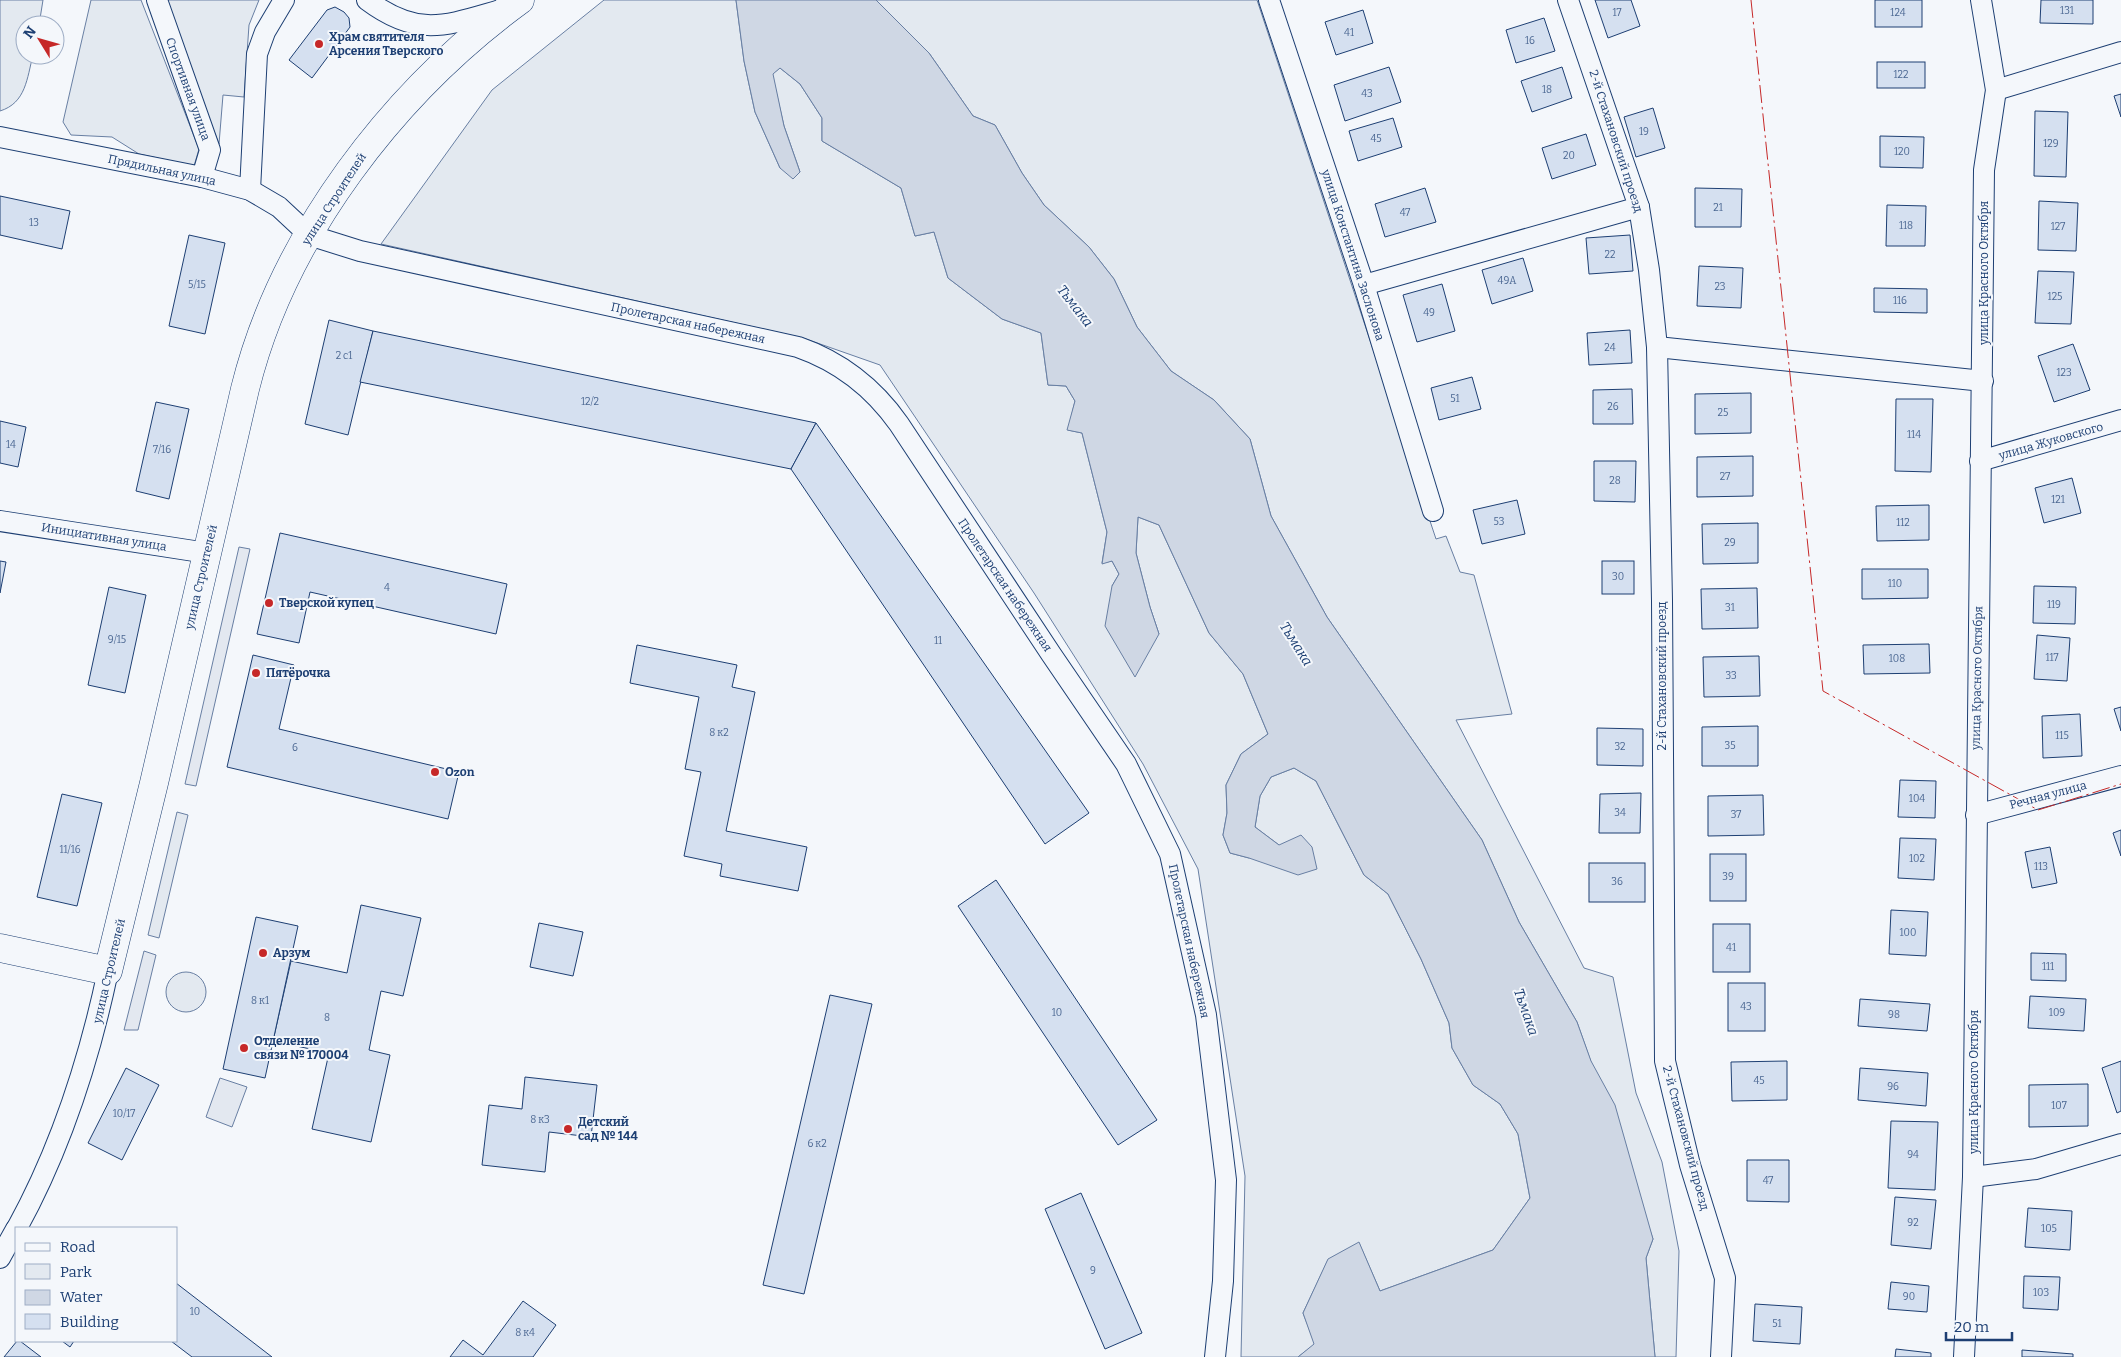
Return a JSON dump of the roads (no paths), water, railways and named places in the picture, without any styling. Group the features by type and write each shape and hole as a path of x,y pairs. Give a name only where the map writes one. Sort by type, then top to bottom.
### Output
{"main road":[{"name":"улица Строителей","path":"108,971 253,357 276,299 309,235 341,185 394,116 459,50 515,4"},
{"path":"0,948 108,971"}],"street":[{"name":"Спортивная улица","path":"156,0 210,150 202,177"},
{"path":"250,190 257,54 265,32 284,0"},
{"path":"367,0 377,8 408,23 428,26 461,21 515,4"},
{"name":"улица Константина Заслонова","path":"1268,0 1364,285 1433,511"},
{"name":"2-й Стахановский проезд","path":"1568,0 1639,207 1649,270 1657,347 1662,611 1665,1062 1690,1164 1725,1278 1721,1357"},
{"name":"улица Красного Октября","path":"1964,1357 1973,1177 1984,170 1996,90 1981,0"},
{"path":"1996,90 2121,52"},
{"name":"Прядильная улица","path":"0,137 202,177 250,190 279,207 309,235"},
{"path":"1364,285 1639,207"},
{"name":"Пролетарская набережная","path":"309,235 374,255 798,347 841,367 869,388 885,405 1126,764 1170,854 1206,1015 1226,1180 1223,1281 1215,1357"},
{"path":"1657,347 1983,381"},
{"name":"улица Жуковского","path":"1980,461 2121,420"},
{"name":"Инициативная улица","path":"0,521 207,553"},
{"name":"Речная улица","path":"1976,815 2121,776"},
{"name":"улица Строителей","path":"17,1227 46,1168 75,1095 95,1030 108,971"},
{"path":"1973,1177 2036,1169 2121,1144"},
{"name":"улица Строителей","path":"0,1258 15,1231"}],"water":[{"name":"Тьмака","path":"736,0 876,0 929,53 973,116 995,125 1022,173 1044,205 1089,247 1114,279 1137,327 1171,371 1214,400 1250,439 1271,516 1327,617 1482,840 1519,922 1577,1022 1591,1061 1615,1105 1653,1239 1646,1258 1655,1357 1298,1357 1314,1344 1303,1313 1328,1259 1359,1242 1380,1291 1493,1250 1530,1198 1518,1134 1500,1104 1473,1085 1452,1048 1449,1023 1421,959 1388,894 1364,875 1316,781 1294,768 1271,777 1260,796 1255,827 1279,845 1301,835 1312,847 1317,869 1298,875 1230,853 1223,835 1227,813 1226,785 1241,754 1268,734 1243,674 1209,633 1159,525 1138,517 1136,553 1159,634 1135,677 1105,626 1112,586 1119,574 1112,561 1102,564 1107,532 1082,433 1067,430 1075,401 1066,386 1048,385 1041,333 1002,319 948,278 934,232 915,236 901,188 822,141 822,118 800,84 780,68 773,74 784,126 800,172 793,179 780,168 755,112 744,61"}],"place":[{"name":"Храм святителя Арсения Тверского","path":"319,44"},
{"name":"Тверской купец","path":"269,603"},
{"name":"Пятёрочка","path":"256,673"},
{"name":"Ozon","path":"435,772"},
{"name":"Арзум","path":"263,953"},
{"name":"Отделение связи № 170004","path":"244,1048"},
{"name":"Детский сад № 144","path":"568,1129"}]}
